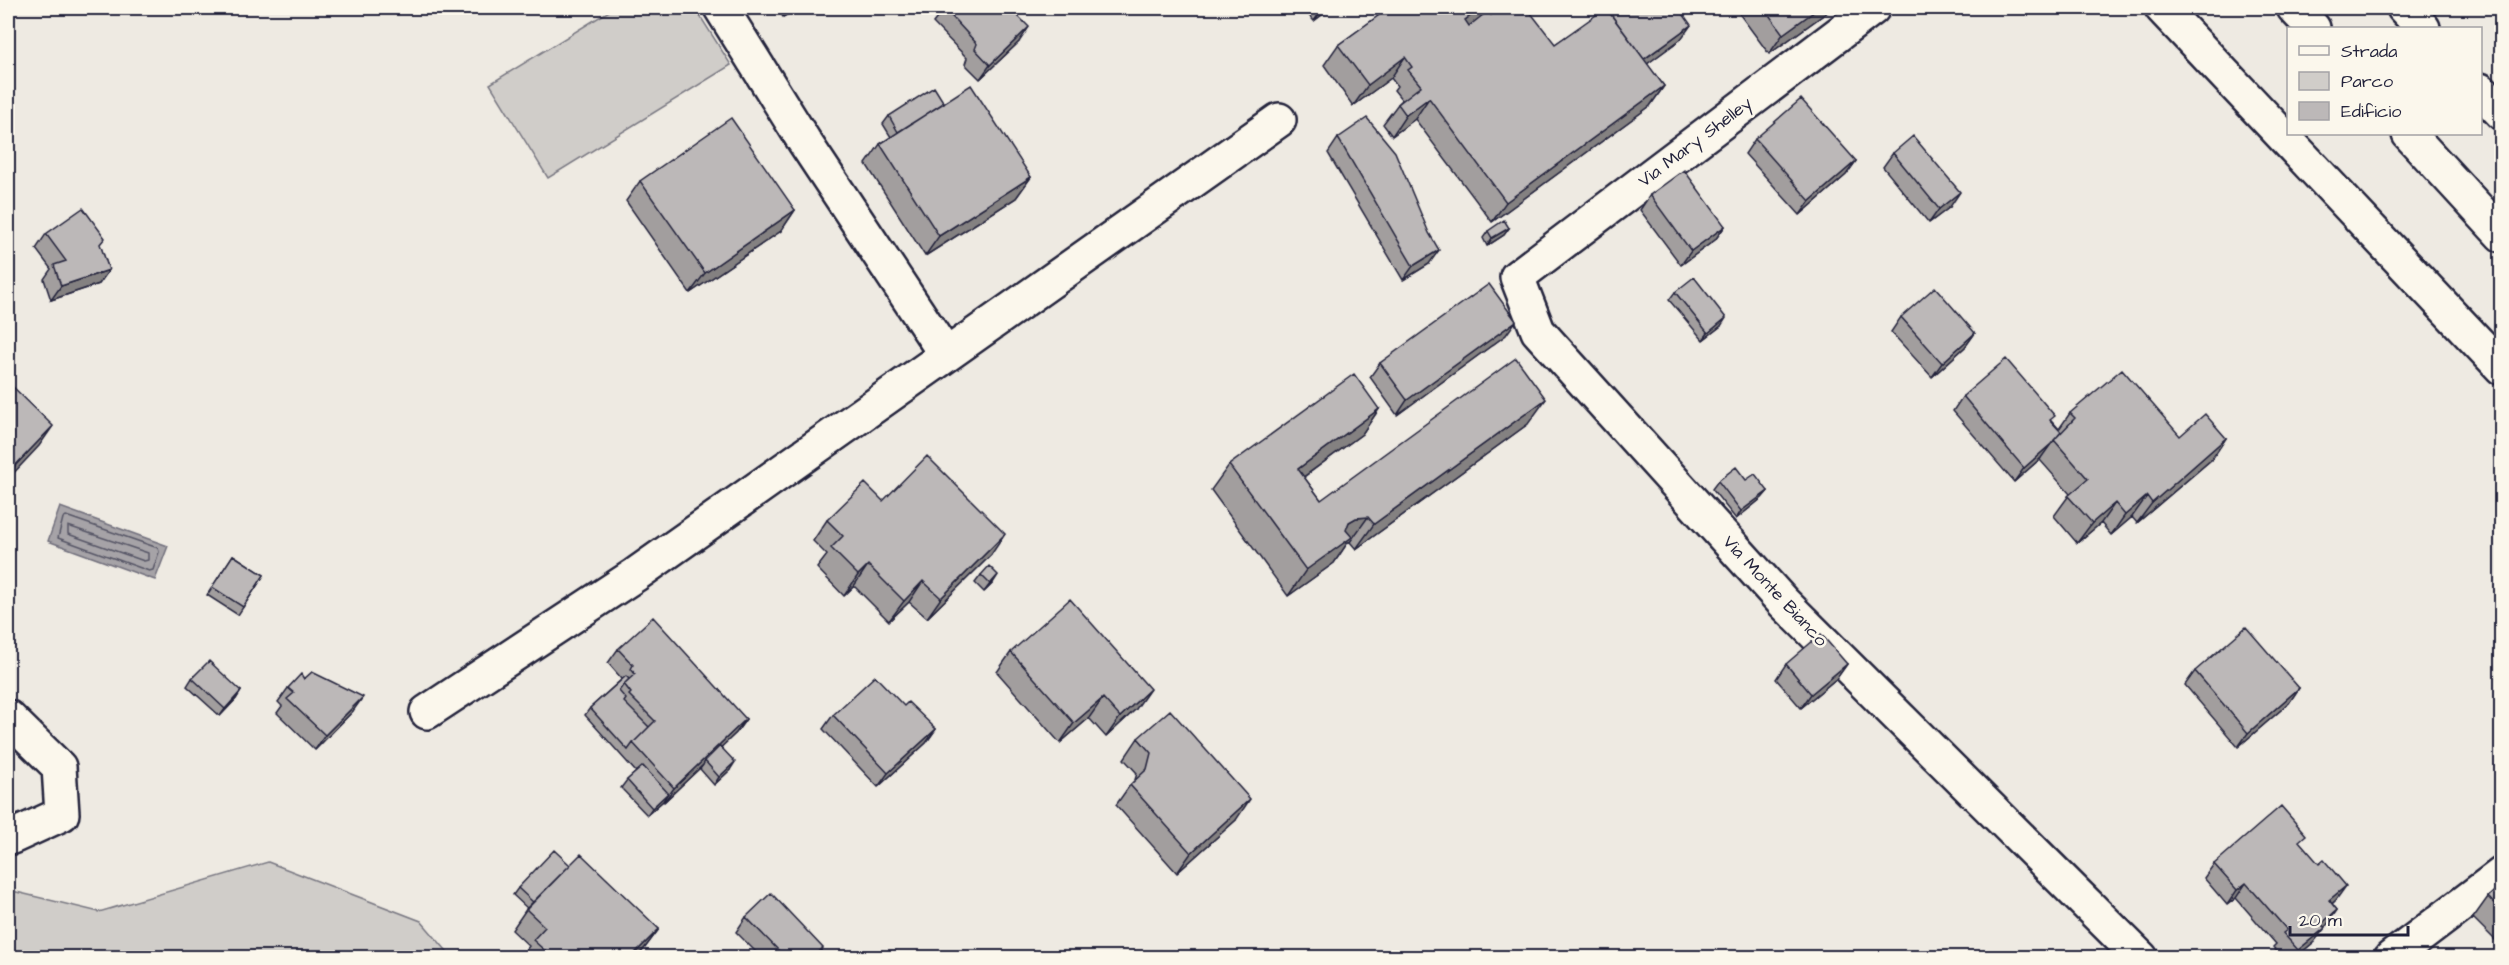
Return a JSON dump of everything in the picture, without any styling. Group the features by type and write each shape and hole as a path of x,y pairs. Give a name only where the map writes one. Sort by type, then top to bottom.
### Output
{"main road":[{"path":"721,8 804,141 946,356"},
{"name":"Via Mary Shelley","path":"1517,277 1873,8"},
{"path":"2162,8 2502,368"},
{"path":"2294,8 2312,27"},
{"path":"2404,8 2422,27"},
{"path":"2482,91 2502,113"},
{"path":"426,712 635,575 1279,120"},
{"path":"2410,135 2502,235"},
{"name":"Via Monte Bianco","path":"1517,277 1538,331 1783,602 2141,957"},
{"path":"8,717 59,767 62,814 12,837 8,835"},
{"path":"2391,957 2502,874"}],"green space":[{"path":"614,8 695,8 731,65 548,178 490,84"},
{"path":"268,862 421,921 452,957 8,957 8,890 99,912"}],"water":[{"path":"60,507 168,546 155,580 48,541"}],"building":[{"path":"944,8 1010,8 1029,27 990,65 975,49 977,44"},
{"path":"1389,8 1481,8 1465,20 1469,26 1488,11 1491,15 1501,8 1527,8 1555,44 1606,8 1664,86 1506,202 1429,98 1406,115 1398,104 1421,86 1408,70 1412,67 1405,57 1368,85 1338,45"},
{"path":"1679,8 1691,25 1644,59 1607,9"},
{"path":"1764,8 1819,8 1783,34"},
{"path":"971,85 1031,177 939,236 880,144"},
{"path":"934,87 944,103 898,132 889,116"},
{"path":"1801,99 1856,161 1810,201 1755,139"},
{"path":"731,118 795,210 705,273 640,181"},
{"path":"1367,118 1395,152 1429,233 1439,250 1413,266 1338,138"},
{"path":"1913,136 1960,192 1939,209 1893,153"},
{"path":"1684,170 1725,226 1691,251 1650,195"},
{"path":"83,208 105,238 100,244 109,270 61,286 54,265 66,261 46,234"},
{"path":"1504,220 1509,228 1492,238 1488,231"},
{"path":"1694,277 1726,318 1708,333 1675,292"},
{"path":"1489,284 1516,321 1407,400 1380,363"},
{"path":"1935,287 1975,333 1942,363 1901,317"},
{"path":"1516,358 1546,399 1374,524 1368,517 1356,518 1349,522 1346,530 1352,537 1306,570 1229,465 1354,374 1379,409 1298,469 1321,500"},
{"path":"2006,359 2055,416 2050,420 2061,432 2024,468 1963,396"},
{"path":"2122,369 2180,436 2205,414 2226,438 2152,503 2147,496 2125,515 2115,503 2092,523 2068,496 2088,479 2054,440 2075,418 2070,413"},
{"path":"8,382 53,426 8,473"},
{"path":"927,456 1005,534 941,598 923,581 904,601 868,565 858,575 831,548 843,536 827,520 865,483 883,501"},
{"path":"1736,467 1746,480 1755,474 1768,491 1741,511 1718,481"},
{"path":"233,555 264,575 243,607 212,587"},
{"path":"989,566 998,575 990,584 981,575"},
{"path":"1070,599 1150,689 1120,717 1103,698 1074,723 1011,652"},
{"path":"653,617 746,719 674,788 633,743 655,721 629,695 631,693 624,684 635,674 631,669 633,665 618,649"},
{"path":"2246,627 2299,688 2248,733 2195,671"},
{"path":"1821,634 1847,664 1811,694 1786,664"},
{"path":"209,661 241,691 225,709 192,678"},
{"path":"312,672 363,697 325,735 287,699 294,693 288,688 301,674 304,679"},
{"path":"626,676 629,679 619,691 626,699 624,702 649,727 628,750 590,708"},
{"path":"875,676 904,706 908,702 936,729 888,773 833,715"},
{"path":"1170,710 1250,799 1191,853 1130,785 1147,769 1151,753 1138,738"},
{"path":"720,746 735,762 719,777 705,761"},
{"path":"643,766 668,793 652,808 627,780"},
{"path":"2281,806 2306,835 2299,841 2319,864 2324,860 2346,886 2329,900 2337,910 2321,924 2325,928 2298,950 2283,933 2287,930 2246,883 2237,890 2214,864"},
{"path":"554,850 570,865 526,910 533,902 518,888"},
{"path":"581,854 659,929 631,957 552,957 533,940 545,927 526,909"},
{"path":"2502,884 2502,912 2488,897"},
{"path":"771,893 823,948 813,957 785,957 746,917"},
{"path":"724,951 730,957 717,957"}]}
